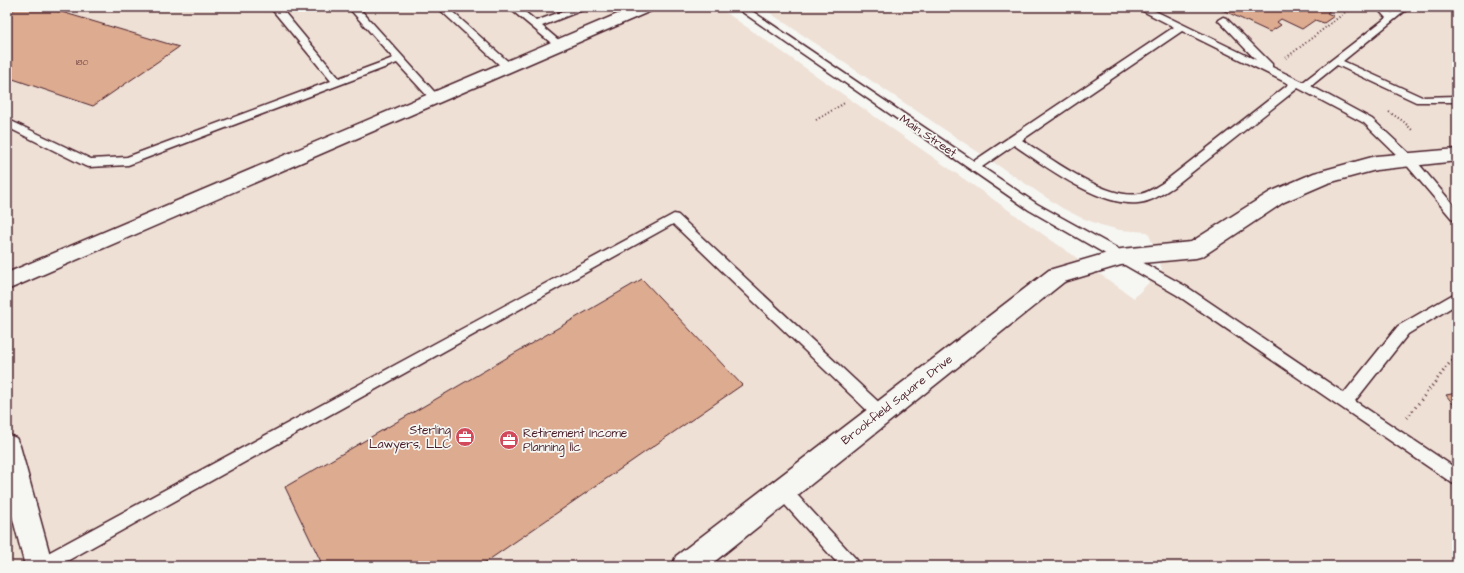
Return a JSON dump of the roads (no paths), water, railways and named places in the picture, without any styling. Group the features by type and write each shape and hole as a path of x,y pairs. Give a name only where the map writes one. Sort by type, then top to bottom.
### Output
{"street":[{"path":"7,282 647,7"},
{"name":"Brookfield Square Drive","path":"686,566 1057,276 1121,257 1196,250 1277,197 1321,178 1376,163 1457,155"},
{"path":"7,446 40,566"}],"lane":[{"path":"275,7 337,82"},
{"path":"352,7 435,98"},
{"path":"442,7 508,67"},
{"path":"513,7 559,45"},
{"path":"536,26 582,7"},
{"name":"Main Street","path":"740,7 1033,208 1182,291 1457,478"},
{"path":"1140,7 1301,85 1368,121 1408,159 1457,217"},
{"path":"1381,7 1391,18"},
{"path":"1014,140 1097,191 1124,199 1138,199 1152,194 1168,185 1301,85 1336,62 1405,7"},
{"path":"1223,20 1274,72"},
{"path":"974,167 1181,27"},
{"path":"7,123 89,163 128,161 400,59"},
{"path":"1336,62 1420,100 1457,99"},
{"path":"40,566 674,218 880,413"},
{"path":"1345,402 1403,330 1457,297"},
{"path":"782,490 851,566"}],"place":[{"name":"Sterling Lawyers, LLC","path":"465,437"},
{"name":"Retirement Income Planning llc","path":"509,440"}]}
